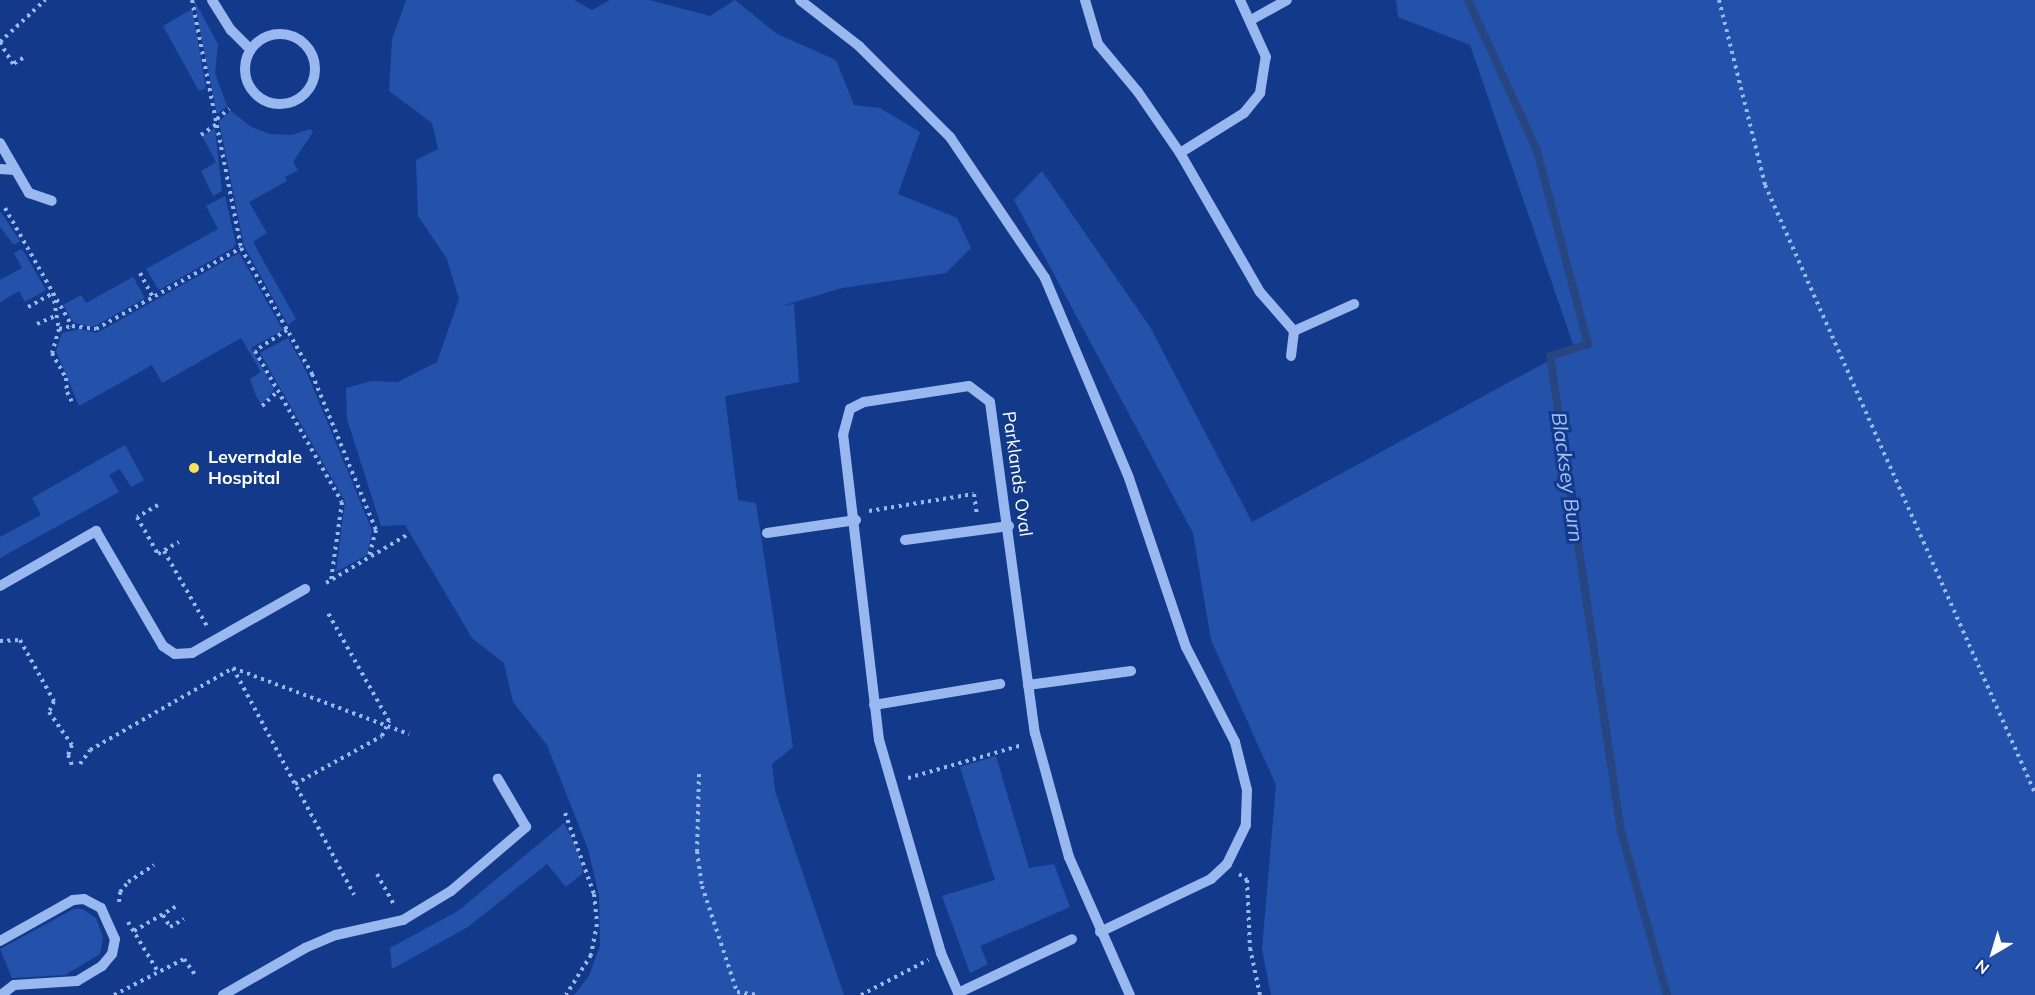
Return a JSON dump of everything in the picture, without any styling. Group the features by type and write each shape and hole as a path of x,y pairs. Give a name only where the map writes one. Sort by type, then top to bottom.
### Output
{"street":[{"path":"212,0 231,30 250,50"},
{"path":"800,0 859,46 950,137 1045,278 1130,478 1186,647 1235,742 1247,790 1246,825 1227,864 1211,879 1100,932"},
{"path":"1085,0 1098,44 1138,92 1180,153 1260,292 1294,331 1292,356"},
{"path":"1180,153 1244,113 1260,93 1266,57 1240,0"},
{"path":"1251,20 1287,0"},
{"path":"268,36 296,37 311,51 315,62 312,85 296,101 274,104 263,100 245,78 244,62 250,50 268,36"},
{"path":"0,142 29,193 52,201"},
{"path":"0,169 15,170"},
{"path":"1294,331 1354,304"},
{"name":"Parklands Oval","path":"959,994 942,953 891,783 874,705 855,517 843,435 850,409 864,402 969,386 990,402 1010,526 1028,685 1037,741 1069,857 1100,932 1131,995"},
{"path":"767,533 855,517"},
{"path":"905,540 1010,526"},
{"path":"0,586 96,531 163,646 175,654 192,653 305,589"},
{"path":"1028,685 1131,671"},
{"path":"874,705 1000,684"},
{"path":"223,995 305,948 336,935 403,920 451,891 526,827 498,778"},
{"path":"0,941 73,900 84,899 101,908 116,939 112,954 102,966 76,981 14,985 1,995"},
{"path":"959,994 1072,939"}],"path":[{"path":"23,58 13,64 0,42 45,0"},
{"path":"192,0 217,122 227,192 241,248 312,375 376,530 369,557"},
{"path":"1719,0 1765,185 2035,793"},
{"path":"201,135 229,109"},
{"path":"5,207 72,326"},
{"path":"59,329 72,326 96,329 241,248"},
{"path":"140,273 153,297"},
{"path":"28,307 53,293"},
{"path":"53,293 59,329 52,353 66,378 66,392 73,404"},
{"path":"37,324 57,315"},
{"path":"287,330 255,351 342,502 331,580"},
{"path":"262,406 278,391"},
{"path":"855,517 974,494 980,530"},
{"path":"158,505 137,517 158,554 179,542"},
{"path":"326,583 407,535"},
{"path":"164,551 209,629"},
{"path":"295,784 382,736 389,721 328,613"},
{"path":"0,641 20,640 54,701 49,712 72,745 68,755 73,768"},
{"path":"233,668 409,734"},
{"path":"80,764 90,750 233,668"},
{"path":"233,668 354,895"},
{"path":"891,783 1037,741"},
{"path":"699,774 697,850 702,886 738,993 758,995"},
{"path":"565,813 594,894 597,924 591,955 566,995"},
{"path":"1227,864 1247,880 1250,948 1260,995"},
{"path":"118,906 120,892 128,882 154,865"},
{"path":"134,931 177,906"},
{"path":"124,914 157,970"},
{"path":"163,915 170,927 184,919"},
{"path":"861,995 942,953"},
{"path":"114,995 157,970 184,959 195,975"}],"shaded area":[{"path":"194,0 218,44 215,73 227,106 217,114"},
{"path":"406,0 574,0 592,10 610,0 649,0 710,16 735,0 777,34 836,60 854,105 880,108 920,132 898,194 957,218 971,248 946,273 842,288 778,307 794,304 799,382 725,396 738,500 756,503 793,747 772,764 775,791 844,995 574,995 589,976 600,946 599,896 588,849 547,745 513,702 504,663 472,638 405,525 381,526 347,419 346,388 372,381 398,382 437,362 459,299 447,259 418,216 416,160 438,149 432,123 389,91 392,40"},
{"path":"1396,0 2035,0 2035,995 1271,995 1262,949 1276,785 1211,640 1193,533 1014,200 1042,171 1150,327 1252,522 1574,347 1470,45 1398,17"},
{"path":"192,9 206,88 199,91 163,26"},
{"path":"231,111 251,127 270,134 291,135 311,129 313,132 293,162 298,170 285,177 287,181 249,202 267,233 253,242 296,319 288,325 244,246 219,121"},
{"path":"215,128 222,191 213,196 201,171 216,162 202,136"},
{"path":"225,196 236,244 233,248 159,290 146,269 218,229 206,206"},
{"path":"0,211 20,241 14,245 0,227"},
{"path":"22,249 46,290 25,302 19,291 0,302 0,280 22,268 14,253"},
{"path":"239,253 283,330 251,348 274,389 267,400 260,403 256,396 250,379 261,372 241,338 162,383 152,365 79,406 56,351 62,333 79,329 97,333"},
{"path":"133,277 145,298 93,327 74,323 63,305 81,295 86,303"},
{"path":"288,338 307,373 372,530 367,555 336,572 345,501 260,353"},
{"path":"125,445 144,480 131,487 120,469 109,475 119,492 0,558 0,537 41,515 32,498"},
{"path":"996,756 1029,868 1054,864 1070,907 980,946 988,964 970,973 942,896 995,880 960,767"},
{"path":"564,823 578,851 583,873 566,887 547,864 468,927 392,969 390,948 458,911"},
{"path":"74,909 82,909 96,918 103,938 100,954 65,975 12,978 0,949"}],"waterway":[{"name":"Blacksey Burn","path":"1468,0 1537,151 1588,344 1550,356 1621,832 1667,995"}],"place":[{"name":"Leverndale Hospital","path":"194,468"}]}
